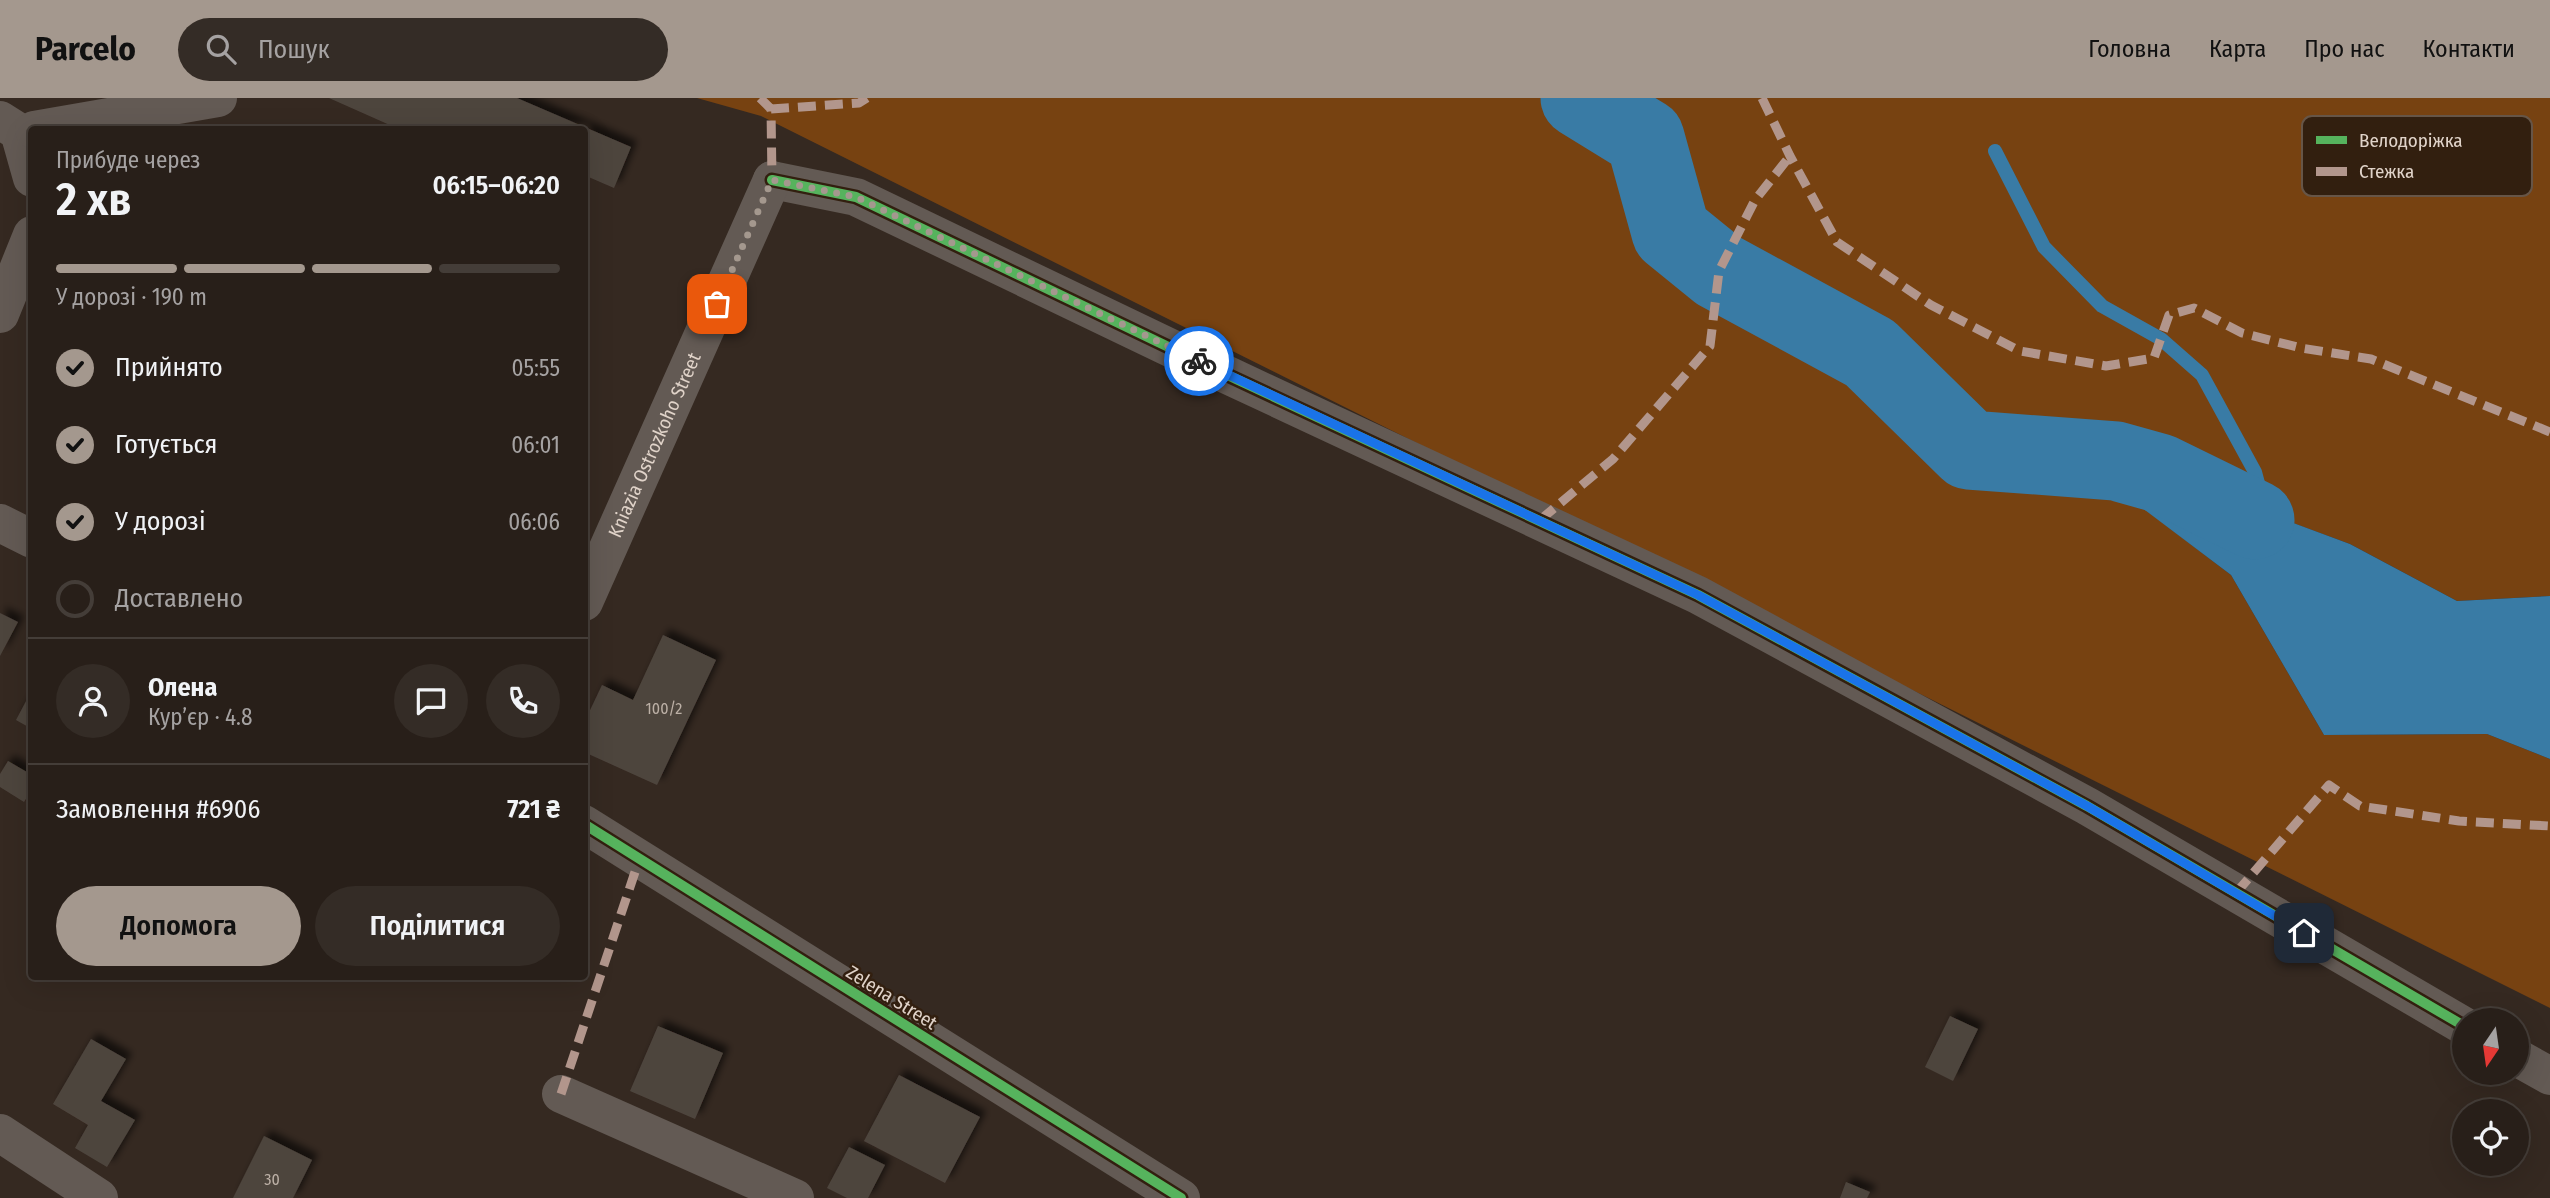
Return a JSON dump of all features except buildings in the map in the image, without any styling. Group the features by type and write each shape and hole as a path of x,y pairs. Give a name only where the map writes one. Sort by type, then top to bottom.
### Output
{"street":[{"path":"34,126 218,98"},
{"path":"21,128 28,160"},
{"name":"Kniazia Ostrozkoho Street","path":"588,593 772,180 856,197 1206,365 1698,595 2087,806 2452,1019"},
{"path":"0,314 28,245"},
{"path":"0,523 28,536"},
{"name":"Zelena Street","path":"588,827 1181,1198"},
{"path":"2529,1064 2550,1076"},
{"path":"561,1094 795,1198"},
{"path":"0,1133 99,1198"}],"shaded area":[{"path":"697,98 2550,98 2550,596 2457,601 2350,544 2159,474 2130,498 2231,575 2324,735 2487,734 2550,759 2550,1008 761,116"}],"water":[{"path":"2159,473 2350,544 2457,601 2550,596 2550,759 2487,734 2324,735 2231,575 2129,498"}],"waterway":[{"path":"1580,98 1645,138 1671,232 1719,271 1870,353 1969,450 2116,461 2159,473 2255,520"},
{"path":"1995,151 2044,247 2102,306 2161,339 2202,375 2255,472 2270,528"}],"marked path":[{"path":"760,98 771,109 772,180"},
{"path":"771,109 859,103 867,98"},
{"path":"1762,98 1837,242 1931,305 2020,351 2106,366 2154,358 2169,315 2194,308 2242,333 2301,348 2371,359 2550,432"},
{"path":"1540,520 1613,459 1710,346 1719,271 1755,200 1790,156"},
{"path":"2236,893 2329,785 2360,806 2459,821 2550,826"},
{"path":"561,1094 639,860"}],"cycle path":[{"path":"772,180 856,197 1206,365 1698,595 2087,806 2452,1019"},
{"path":"588,827 1181,1198"}],"way so far":[{"path":"717,304 772,180 856,197 1199,361"}],"route":[{"path":"1199,361 1698,595 2087,806 2304,933"}]}
